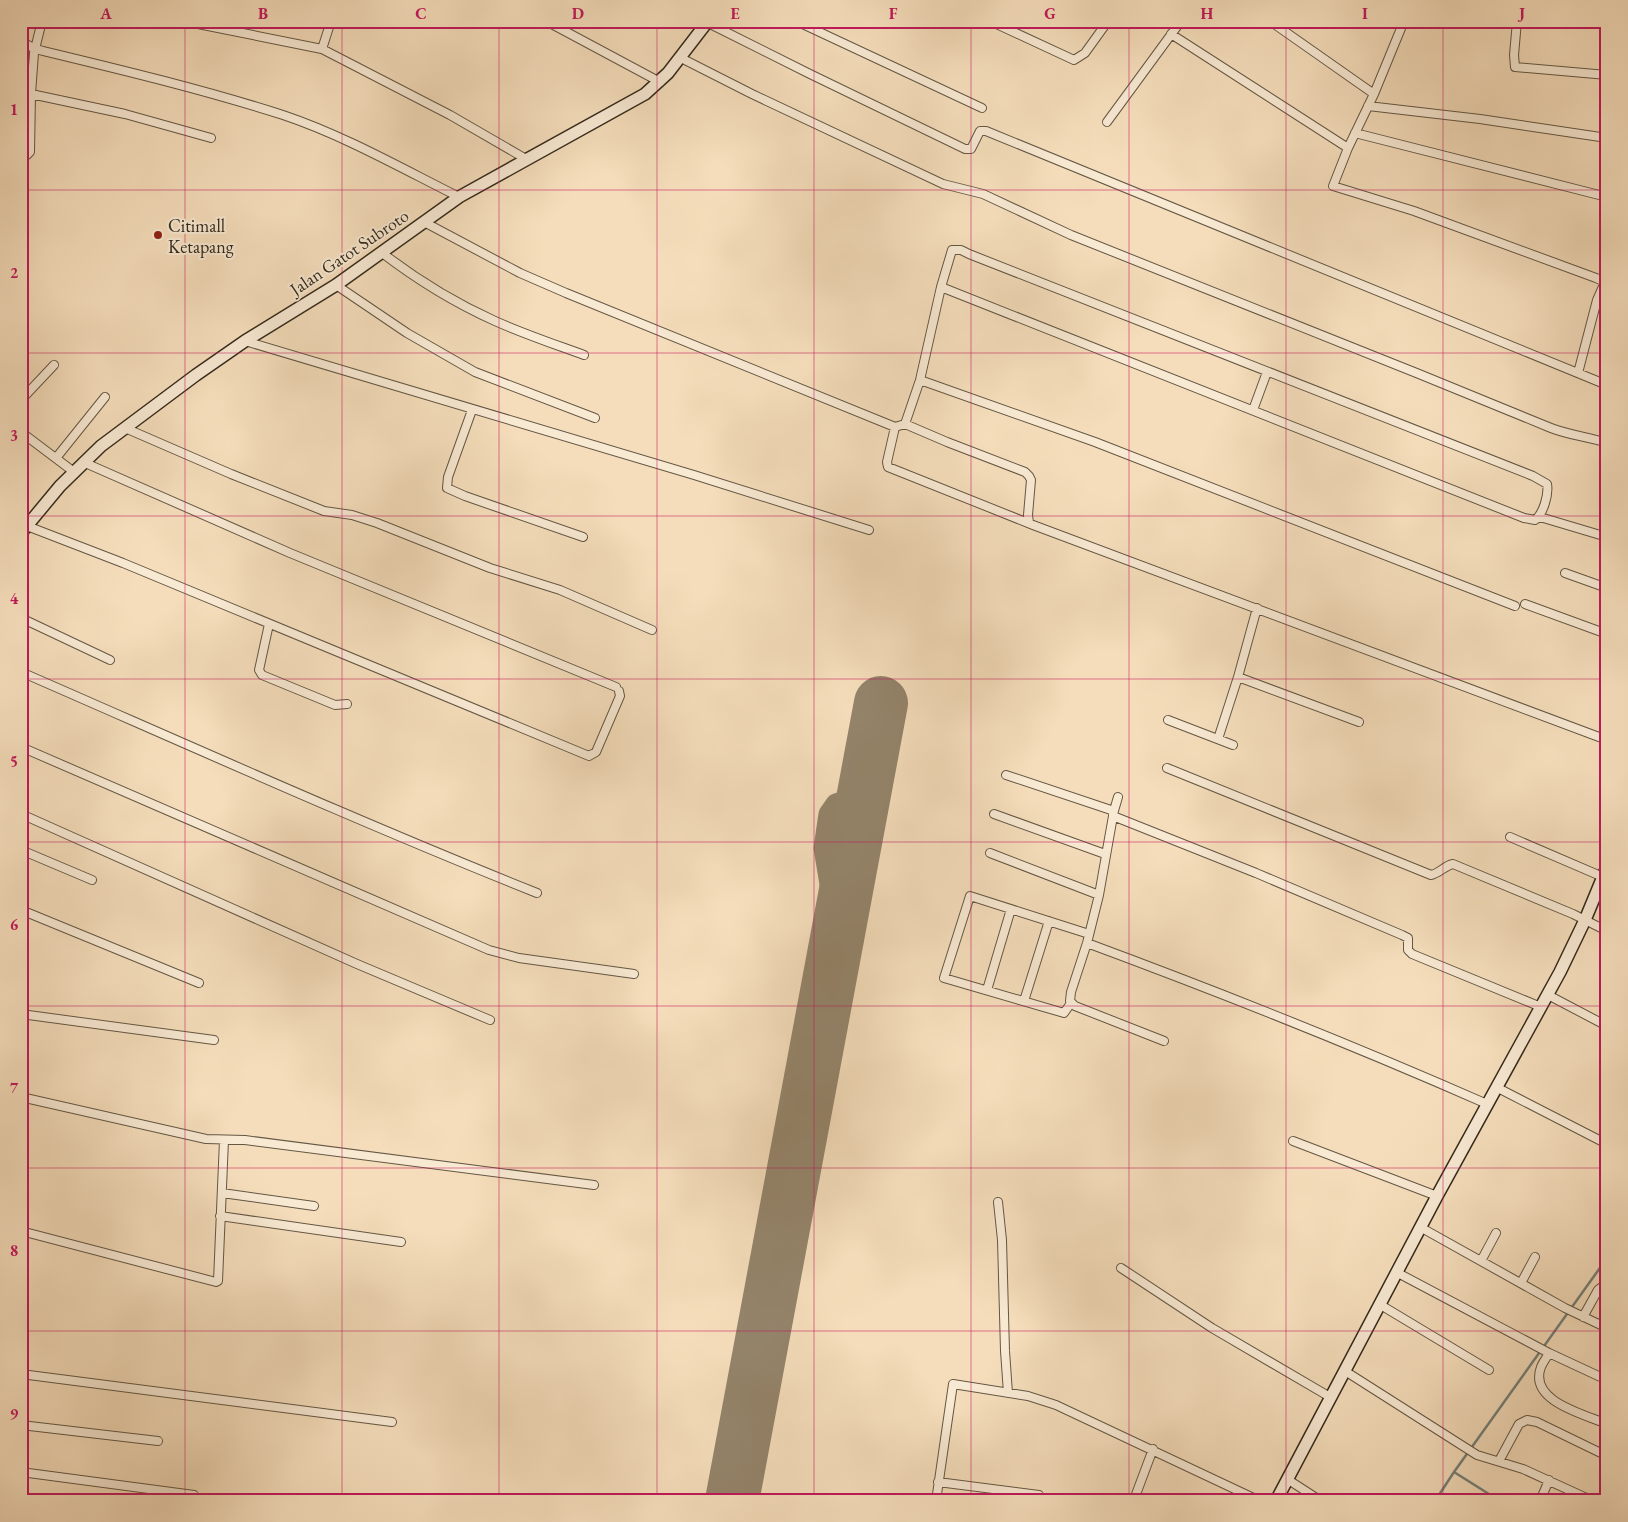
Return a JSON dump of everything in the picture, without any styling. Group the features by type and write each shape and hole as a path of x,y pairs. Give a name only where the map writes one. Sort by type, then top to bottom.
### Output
{"street":[{"path":"21,156 27,155 30,152 34,49 42,21"},
{"path":"183,21 322,49 442,111 526,159"},
{"path":"322,49 331,21"},
{"path":"546,21 660,82"},
{"path":"990,21 1074,60 1085,53 1108,21"},
{"path":"1108,122 1181,21"},
{"path":"1270,21 1374,94"},
{"path":"1404,21 1333,186 1423,215 1606,281 1598,300 1578,374"},
{"path":"1517,21 1514,55 1516,67 1607,75"},
{"path":"708,22 965,149 971,149 980,131 986,131 1607,385"},
{"name":"Jalan Gatot Subroto","path":"24,529 83,462 101,446 196,375 245,341 336,286 459,197 645,94 660,82 681,58 708,22"},
{"path":"799,22 982,108"},
{"path":"1172,34 1348,148"},
{"path":"21,41 34,49 152,76 284,116 340,138 459,197"},
{"path":"681,58 760,98 943,184 983,194 1071,235 1551,428 1571,435 1607,443"},
{"path":"31,94 125,114 211,138"},
{"path":"1368,106 1480,119 1607,138"},
{"path":"1355,133 1607,197"},
{"path":"424,222 490,258 535,279 895,427 905,424 1025,472 1031,480 1028,515 1030,523 1033,525"},
{"path":"905,424 920,380 941,287 951,252 961,250 1542,480 1548,484 1548,488 1540,517 1535,520 1524,518 941,287"},
{"path":"381,252 431,287 478,314 515,330 584,355"},
{"path":"336,286 407,333 475,372 595,418"},
{"path":"1598,300 1607,303"},
{"path":"245,341 694,475 870,530"},
{"path":"21,400 54,365"},
{"path":"1252,410 1267,372"},
{"path":"920,380 1095,442 1515,606"},
{"path":"56,458 105,397"},
{"path":"472,410 448,478 447,488 583,537"},
{"path":"895,427 887,462 888,467 1033,525 1607,740"},
{"path":"125,428 231,474 324,511 352,515 377,523 490,568 560,590 652,630"},
{"path":"21,432 74,472"},
{"path":"24,529 123,563 589,756 596,752 620,696 618,689 445,615 290,553 83,462"},
{"path":"1540,517 1607,537"},
{"path":"1565,573 1607,588"},
{"path":"1525,604 1607,634"},
{"path":"1218,740 1257,608"},
{"path":"21,618 110,660"},
{"path":"269,624 259,670 262,675 335,705 346,704"},
{"path":"21,672 299,794 537,893"},
{"path":"1238,677 1359,722"},
{"path":"1168,720 1234,745"},
{"path":"21,747 182,815 489,950 519,958 634,974"},
{"path":"1167,768 1431,875 1438,874 1448,865 1453,864 1607,931"},
{"path":"1006,774 1113,814 1402,934 1408,938 1408,950 1412,954 1541,1007"},
{"path":"1089,934 970,896 944,978 1064,1013 1071,1004 1071,992 1088,943 1118,797"},
{"path":"21,814 357,964 490,1020"},
{"path":"994,814 1105,854"},
{"path":"1276,1501 1420,1227 1548,995 1585,920 1605,872 1510,837"},
{"path":"21,850 92,880"},
{"path":"990,853 1099,895"},
{"path":"987,990 1011,909"},
{"path":"21,910 199,983"},
{"path":"1024,1002 1049,921"},
{"path":"1088,943 1351,1047 1487,1104"},
{"path":"1548,995 1607,1026"},
{"path":"1071,1004 1164,1041"},
{"path":"21,1014 214,1040"},
{"path":"1496,1087 1607,1144"},
{"path":"21,1097 206,1139 245,1140 594,1185"},
{"path":"21,1231 213,1283 218,1281 224,1140"},
{"path":"1293,1141 1437,1196"},
{"path":"222,1193 314,1206"},
{"path":"998,1202 1002,1240 1008,1393"},
{"path":"220,1216 401,1242"},
{"path":"1420,1227 1573,1312 1607,1328"},
{"path":"1481,1261 1496,1233"},
{"path":"1521,1283 1535,1257"},
{"path":"1121,1268 1212,1328 1330,1397"},
{"path":"1396,1272 1549,1353 1607,1380"},
{"path":"1583,1317 1598,1290 1607,1283"},
{"path":"1379,1304 1489,1370"},
{"path":"1549,1353 1541,1368 1540,1382 1546,1394 1553,1401 1607,1424"},
{"path":"1345,1371 1455,1443 1477,1455 1499,1461 1549,1480 1591,1500"},
{"path":"21,1374 392,1422"},
{"path":"936,1501 953,1384 1028,1396 1056,1405 1260,1501"},
{"path":"1499,1461 1519,1424 1527,1420 1537,1422 1607,1456"},
{"path":"21,1425 158,1442"},
{"path":"1135,1497 1153,1449"},
{"path":"21,1472 194,1495"},
{"path":"1288,1479 1321,1501"},
{"path":"1540,1501 1549,1480"},
{"path":"938,1482 1039,1495"}],"waterway":[{"path":"1435,1501 1607,1258"},
{"path":"1454,1472 1500,1501"}],"taxiway":[{"path":"836,942 833,902 824,848 829,814 836,804 842,802 862,804"}],"runway":[{"path":"732,1501 881,703"}],"place":[{"name":"Citimall Ketapang","path":"158,235"}]}
